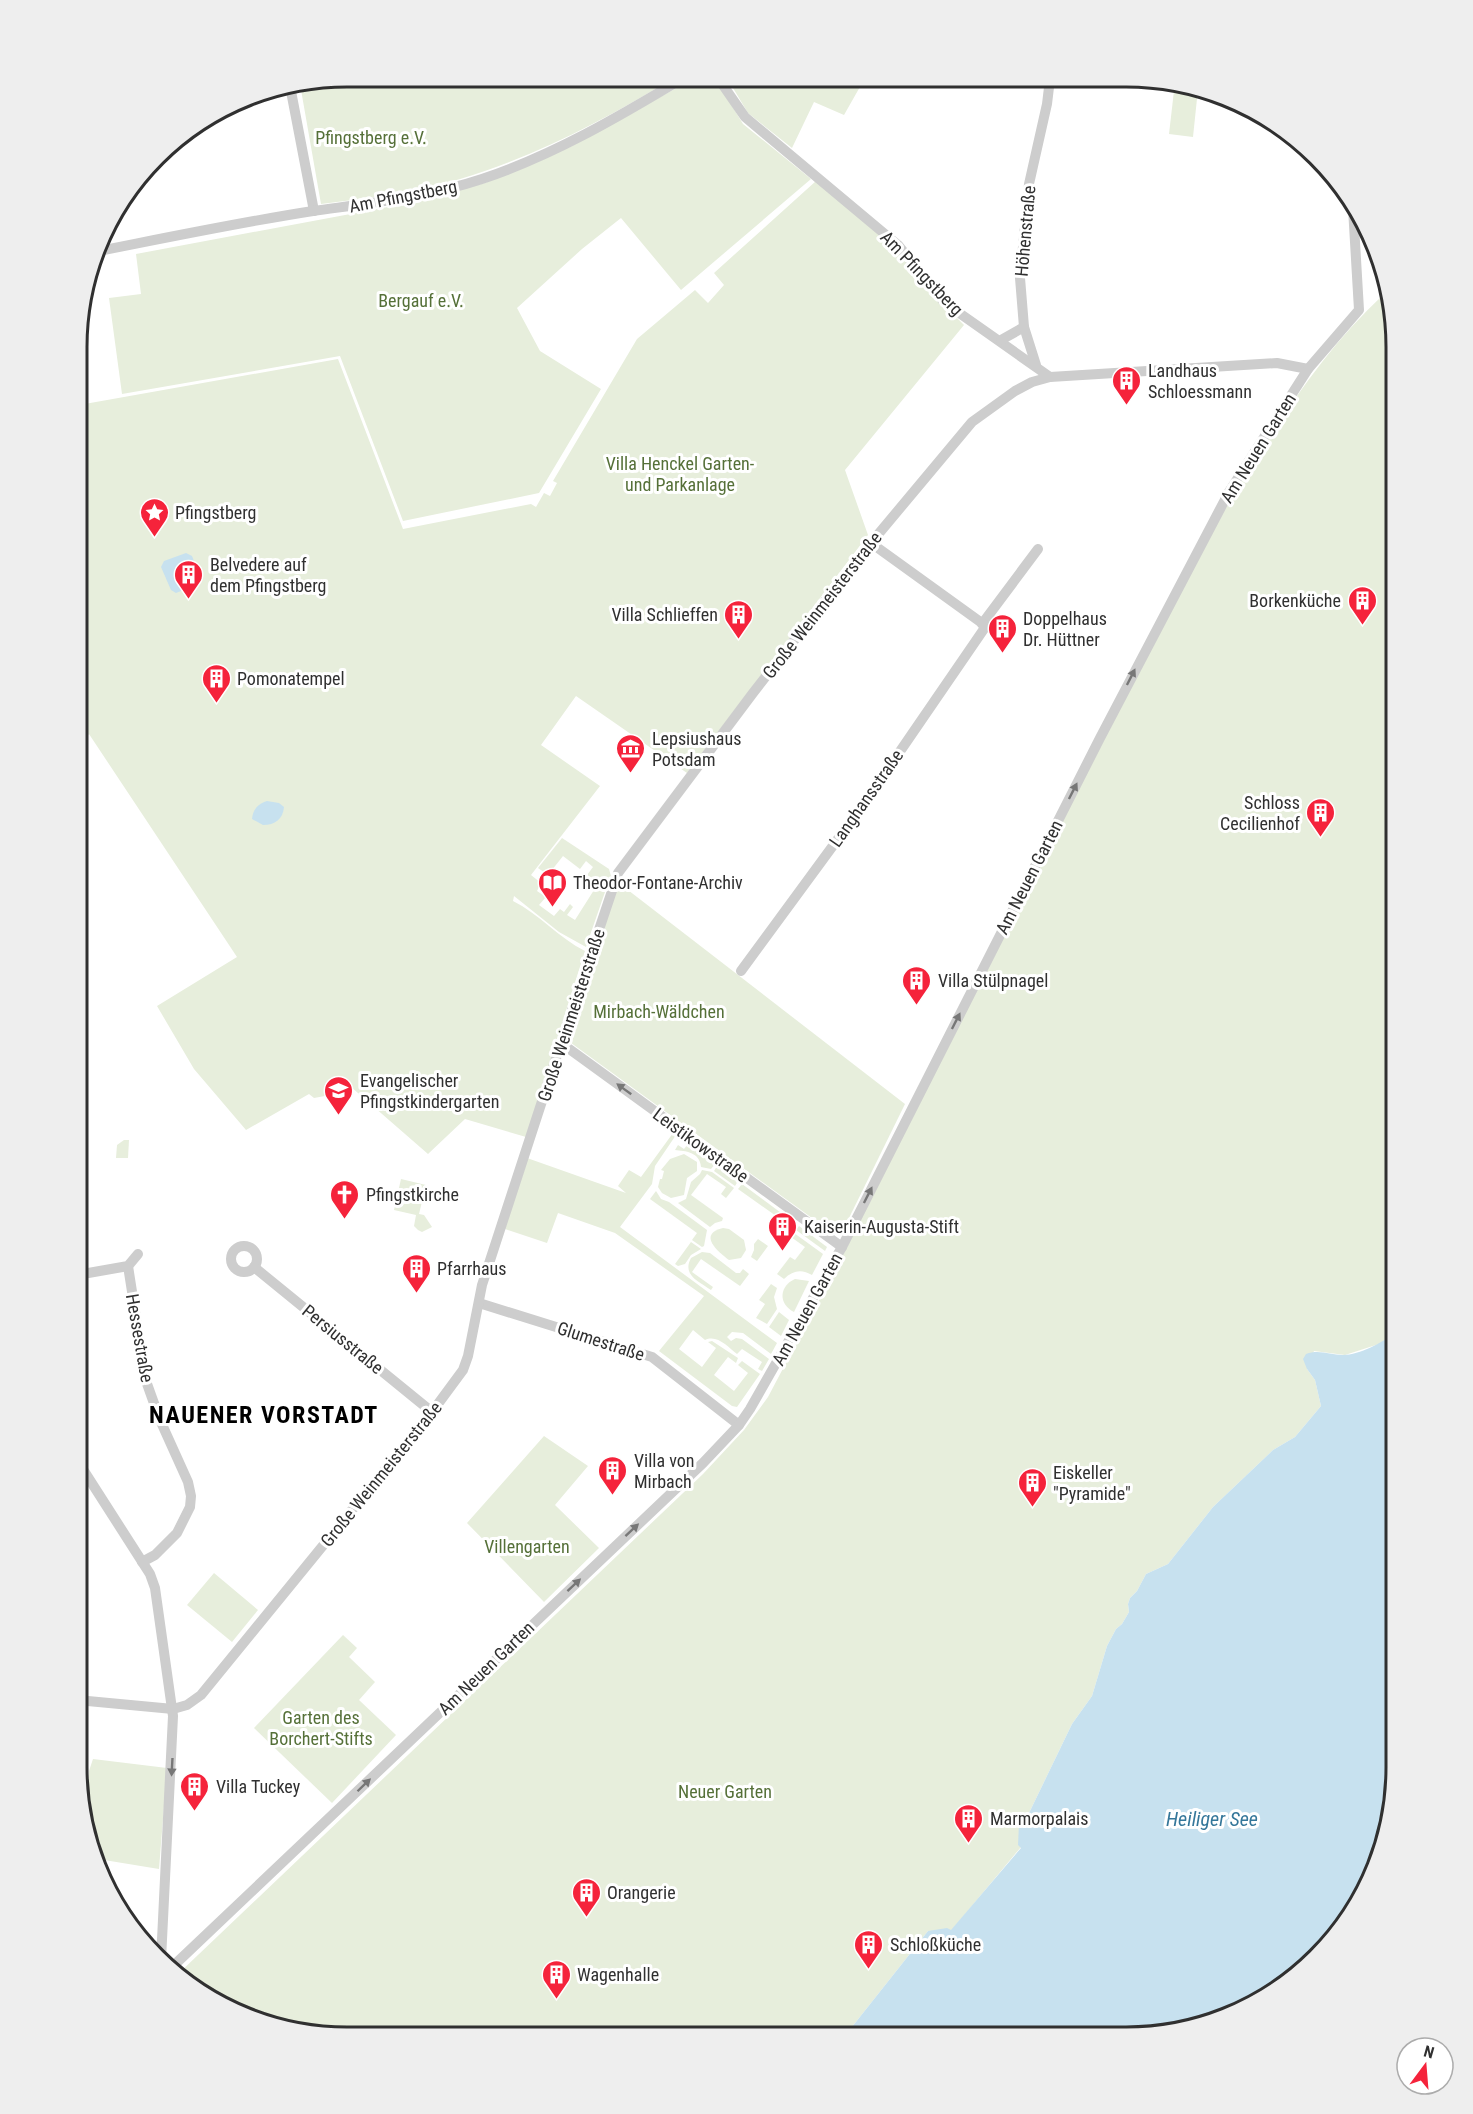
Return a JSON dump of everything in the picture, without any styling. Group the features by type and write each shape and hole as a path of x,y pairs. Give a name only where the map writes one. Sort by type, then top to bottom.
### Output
{"street":[{"name":"Am Pfingstberg","path":"106,250 314,211 409,197 466,184 568,143 669,87"},
{"name":"Am Pfingstberg","path":"724,87 745,117 898,246 945,303 965,319 1001,340 1037,366"},
{"name":"Höhenstraße","path":"1037,366 1024,327 1020,278 1029,184 1049,87"},
{"path":"291,93 314,211"},
{"name":"Am Neuen Garten","path":"176,1963 703,1463 739,1425 842,1247 1184,575 1229,492 1308,369 1359,310 1354,222"},
{"path":"1001,340 1024,327"},
{"name":"Große Weinmeisterstraße","path":"173,1709 187,1705 201,1695 432,1412 463,1370 468,1356 482,1285 618,873 753,693 871,543 979,416 1032,382 1050,377 1277,363 1308,369"},
{"path":"1037,366 1050,377"},
{"path":"871,543 982,624"},
{"name":"Langhansstraße","path":"741,971 874,788 986,626 982,624 1038,549"},
{"name":"Leistikowstraße","path":"561,1043 842,1247"},
{"path":"87,1273 128,1266 138,1254"},
{"name":"Hessestraße","path":"128,1266 146,1381 160,1420 188,1482 190,1496 190,1507 177,1533 155,1555 142,1562"},
{"name":"Persiusstraße","path":"254,1267 432,1412"},
{"name":"Glumestraße","path":"479,1303 652,1357 739,1425"},
{"path":"87,1476 142,1562 155,1588 173,1709 162,1949"},
{"path":"87,1701 173,1709"}],"green space":[{"name":"Pfingstberg e.V.","path":"347,87 659,87 579,131 513,161 443,184 407,192 321,204 301,91"},
{"name":"Bergauf e.V.","path":"678,87 720,87 743,124 811,179 681,290 621,218 582,249 517,308 540,351 601,389 539,493 403,521 340,356 122,394 109,298 141,294 136,254 404,204 485,183 570,147"},
{"path":"732,87 860,87 844,115 814,102 792,148 748,113"},
{"path":"1174,91 1197,97 1193,137 1169,134"},
{"name":"Villa Henckel Garten- und Parkanlage","path":"816,181 897,248 943,304 964,325 845,470 868,535 687,773 576,696 541,745 600,786 531,875 541,883 537,891 546,897 539,905 554,916 560,909 564,912 570,904 573,907 567,915 575,920 594,890 600,889 605,892 586,947 559,932 514,896 513,901 532,912 566,940 585,951 526,1137 465,1119 428,1154 343,1080 325,1096 314,1098 309,1094 246,1130 194,1069 157,1006 237,957 89,734 87,737 87,404 338,359 403,529 531,504 536,507 544,493 550,496 557,483 553,481 637,339 695,290 708,303 724,285 714,273"},
{"name":"Neuer Garten","path":"1381,297 1386,347 1386,1339 1345,1355 1314,1351 1307,1369 1315,1380 1321,1406 1295,1437 1273,1450 1213,1507 1168,1564 1146,1574 1137,1591 1130,1598 1129,1612 1107,1646 1092,1696 1072,1724 1030,1811 1019,1824 1021,1847 951,1931 928,1931 852,2027 347,2027 313,2025 280,2018 247,2007 202,1983 184,1969 703,1474 744,1430 768,1397 846,1249 1188,571 1277,425 1301,390 1354,324"},
{"path":"562,838 609,869 611,876 607,887 587,875 593,867 586,861 580,869 563,856 548,875 538,868"},
{"name":"Mirbach-Wäldchen","path":"615,880 905,1104 849,1218 834,1234 567,1040"},
{"path":"673,1133 676,1135 655,1166 652,1184 620,1227 777,1343 771,1354 743,1333 732,1332 727,1337 731,1341 736,1338 742,1339 769,1359 762,1371 758,1369 762,1362 742,1349 737,1354 722,1342 714,1339 705,1340 693,1330 679,1349 702,1367 716,1348 708,1342 712,1341 738,1358 736,1363 728,1357 714,1375 734,1391 748,1373 738,1365 742,1361 760,1374 737,1407 732,1406 659,1351 704,1296 615,1233 558,1213 547,1243 505,1229 527,1158 626,1193 618,1186 629,1170 641,1177"},
{"path":"124,1140 129,1140 128,1158 116,1158 117,1145"},
{"path":"688,1144 715,1164 711,1169 701,1167 695,1155 675,1150 678,1145 684,1149"},
{"path":"684,1154 697,1162 697,1171 687,1178 684,1195 671,1198 662,1193 658,1187 664,1171 661,1170 670,1159"},
{"path":"717,1166 738,1181 735,1186 714,1171"},
{"path":"702,1170 712,1172 734,1188 726,1198 721,1194 726,1187 707,1174 691,1195 723,1218 722,1221 710,1227 678,1203 686,1199 691,1182"},
{"path":"401,1179 426,1185 419,1214 424,1215 432,1227 422,1232 414,1226 416,1215 394,1210"},
{"path":"742,1184 796,1224 793,1228 738,1189"},
{"path":"656,1191 661,1199 669,1202 707,1230 704,1246 692,1240 697,1233 650,1199"},
{"path":"799,1226 827,1247 825,1251 796,1230"},
{"path":"723,1228 729,1229 744,1240 746,1250 741,1258 729,1260 712,1243 711,1234"},
{"path":"794,1233 823,1254 812,1275 798,1271 784,1279 777,1274 790,1257 795,1260 805,1247 791,1237"},
{"path":"758,1239 768,1246 757,1261 751,1257 754,1244"},
{"path":"691,1242 701,1249 691,1255 685,1264 678,1266 675,1264"},
{"path":"702,1252 710,1253 736,1273 740,1273 743,1269 749,1274 740,1286 701,1259 692,1272 713,1287 711,1290 693,1277 688,1269 691,1258"},
{"path":"795,1279 809,1281 794,1312 783,1300 783,1290"},
{"path":"771,1284 777,1288 774,1297 777,1309 767,1324 756,1318 765,1304 759,1300"},
{"path":"779,1312 789,1320 781,1336 769,1327"},
{"name":"Villengarten","path":"544,1436 588,1466 555,1505 599,1548 544,1602 467,1523"},
{"path":"214,1573 258,1610 232,1642 187,1605"},
{"name":"Garten des Borchert-Stifts","path":"343,1635 357,1648 349,1657 375,1682 359,1700 396,1735 332,1803 254,1728"},
{"path":"93,1759 167,1768 159,1869 104,1860 89,1801 89,1771"}],"water":[{"path":"186,553 192,556 201,579 199,584 176,593 171,590 161,567 164,561"},
{"path":"267,801 279,803 284,807 278,820 263,825 252,819 256,807"},
{"name":"Heiliger See","path":"1386,1339 1386,1767 1384,1801 1377,1834 1366,1867 1342,1912 1322,1938 1297,1963 1256,1992 1226,2007 1177,2022 1126,2027 852,2027 928,1931 947,1928 951,1930 1021,1848 1018,1845 1019,1824 1030,1811 1072,1724 1092,1696 1107,1646 1129,1612 1130,1598 1137,1591 1146,1574 1168,1564 1213,1507 1273,1450 1295,1437 1321,1406 1315,1380 1303,1359 1306,1354 1320,1352 1343,1355 1356,1353"}],"place":[{"name":"Landhaus Schloessmann","path":"1127,406"},
{"name":"Pfingstberg","path":"154,538"},
{"name":"Belvedere auf dem Pfingstberg","path":"189,600"},
{"name":"Borkenküche","path":"1362,626"},
{"name":"Villa Schlieffen","path":"739,640"},
{"name":"Doppelhaus Dr. Hüttner","path":"1002,654"},
{"name":"Pomonatempel","path":"216,704"},
{"name":"Lepsiushaus Potsdam","path":"631,774"},
{"name":"Schloss Cecilienhof","path":"1321,838"},
{"name":"Theodor-Fontane-Archiv","path":"552,908"},
{"name":"Villa Stülpnagel","path":"917,1006"},
{"name":"Evangelischer Pfingstkindergarten","path":"339,1116"},
{"name":"Pfingstkirche","path":"345,1220"},
{"name":"Kaiserin-Augusta-Stift","path":"783,1252"},
{"name":"Pfarrhaus","path":"416,1294"},
{"name":"Villa von Mirbach","path":"613,1496"},
{"name":"Eiskeller \"Pyramide\"","path":"1032,1508"},
{"name":"Villa Tuckey","path":"195,1812"},
{"name":"Marmorpalais","path":"969,1844"},
{"name":"Orangerie","path":"586,1918"},
{"name":"Schloßküche","path":"869,1970"},
{"name":"Wagenhalle","path":"556,2000"}],"district":[{"name":"NAUENER VORSTADT","path":"264,1415"}]}
